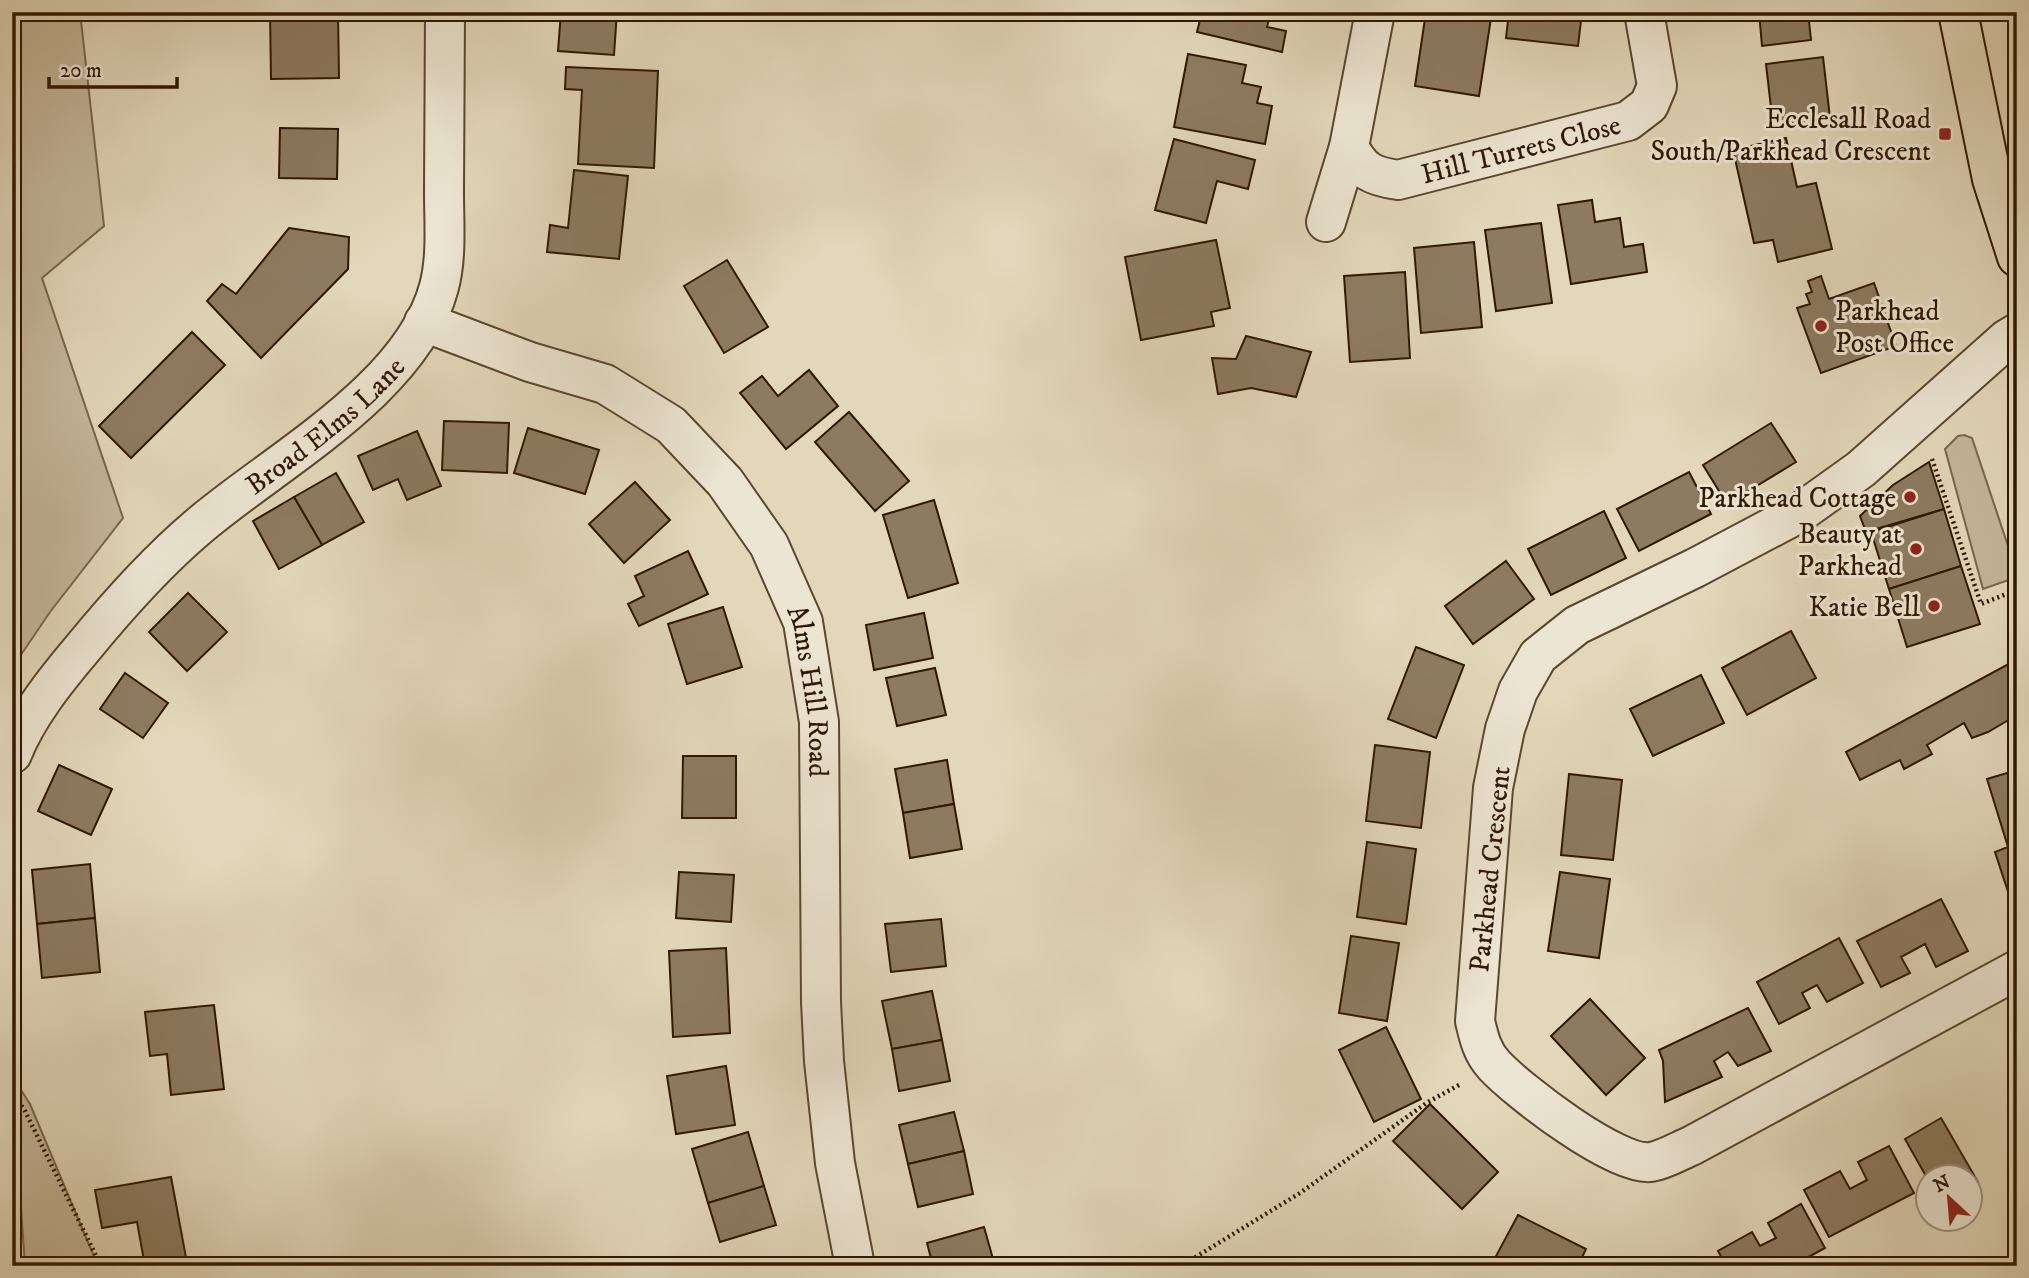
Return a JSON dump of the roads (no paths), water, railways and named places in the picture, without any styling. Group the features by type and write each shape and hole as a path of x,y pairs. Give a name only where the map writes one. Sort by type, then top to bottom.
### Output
{"main road":[{"path":"1958,12 1992,179 2017,257"}],"street":[{"name":"Broad Elms Lane","path":"12,754 20,734 61,673 128,593 198,526 366,396 402,356 424,322 439,288 444,244 445,12"},
{"path":"1326,222 1349,147 1375,12"},
{"name":"Hill Turrets Close","path":"1349,147 1358,164 1376,176 1398,180 1628,121 1649,105 1657,86 1644,12"},
{"name":"Alms Hill Road","path":"424,322 530,362 605,384 671,425 725,482 769,545 803,622 819,722 821,1002 824,1061 835,1163 855,1266"},
{"name":"Parkhead Crescent","path":"2017,332 1861,469 1801,512 1695,568 1577,625 1538,656 1518,691 1505,729 1493,788 1475,1021 1480,1044 1494,1065 1539,1102 1598,1144 1623,1157 1650,1162 1691,1146 2017,970"}],"place":[{"name":"Ecclesall Road South/Parkhead Crescent","path":"1945,134"},
{"name":"Parkhead Post Office","path":"1821,326"},
{"name":"Parkhead Cottage","path":"1910,497"},
{"name":"Beauty at Parkhead","path":"1916,549"},
{"name":"Katie Bell","path":"1934,606"}]}
